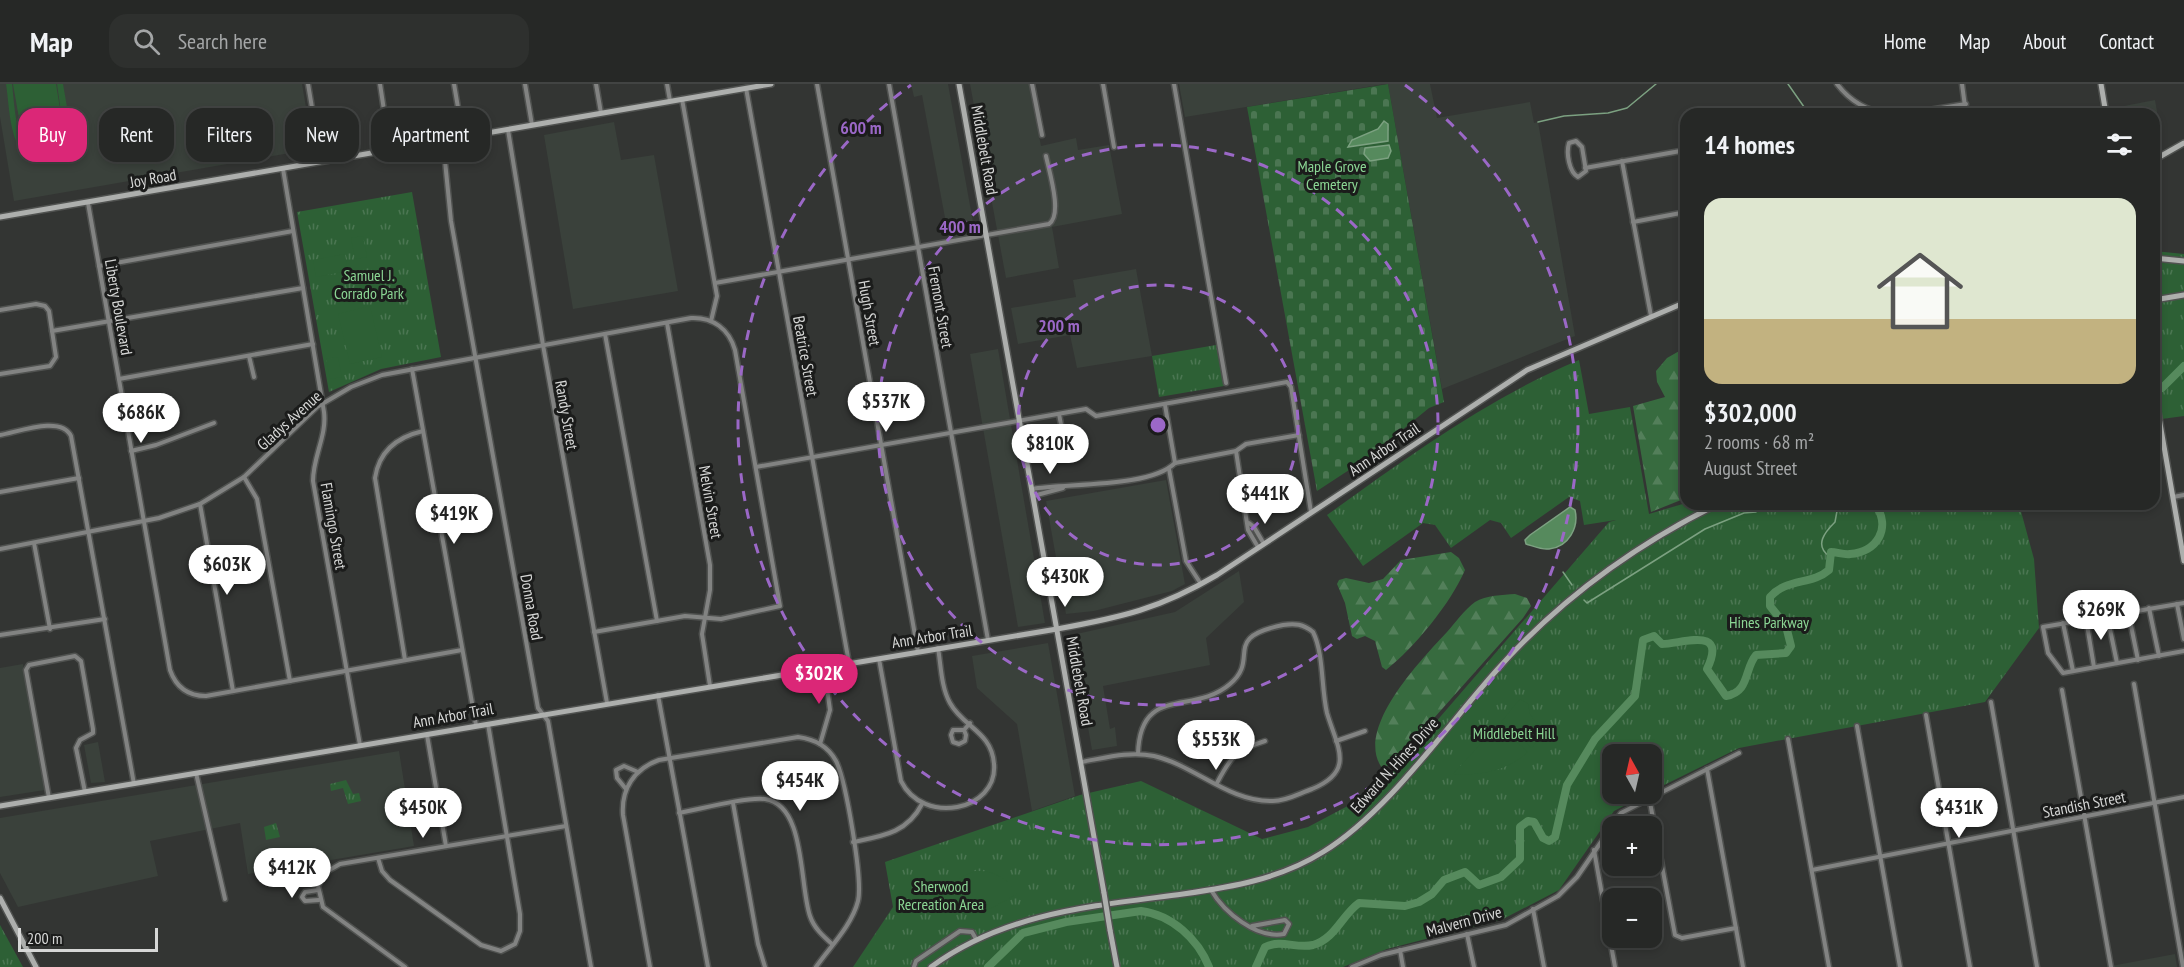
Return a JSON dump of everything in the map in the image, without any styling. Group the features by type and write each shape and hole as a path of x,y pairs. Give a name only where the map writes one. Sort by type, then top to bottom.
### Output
{"street":[{"path":"308,84 312,108"},
{"path":"380,84 384,108"},
{"path":"454,84 458,108"},
{"path":"525,84 532,125"},
{"path":"596,84 601,113"},
{"path":"667,84 670,101"},
{"name":"Joy Road","path":"490,132 741,87 771,84"},
{"name":"Hugh Street","path":"817,84 918,652"},
{"name":"Fremont Street","path":"889,84 988,640"},
{"name":"Middlebelt Road","path":"959,84 1117,967"},
{"path":"1032,84 1042,135"},
{"path":"1103,84 1114,147"},
{"path":"1174,84 1226,383"},
{"path":"1838,84 1856,102 1868,108"},
{"path":"1962,84 1966,108"},
{"path":"2101,84 2105,108"},
{"name":"Beatrice Street","path":"741,87 779,272 849,663"},
{"path":"594,632 686,616 721,619 780,606 734,346 726,331 711,321 717,303 715,283 682,99"},
{"path":"1941,108 1966,104"},
{"name":"Randy Street","path":"508,129 543,345 607,703"},
{"path":"1571,142 1580,144 1586,168 1585,173 1580,177 1573,174 1568,149 1571,142"},
{"path":"2160,157 2184,143"},
{"path":"1586,168 1680,151"},
{"path":"715,283 987,237 1053,222 1056,208 1046,156"},
{"path":"1622,161 1651,316"},
{"name":"Joy Road","path":"0,217 321,162"},
{"name":"Donna Road","path":"444,162 449,209 538,708 548,721 591,967"},
{"name":"Flamingo Street","path":"283,169 323,404 324,428 315,460 314,481 360,745"},
{"name":"Liberty Boulevard","path":"88,203 171,674 178,685 188,692 206,696 233,691"},
{"path":"1633,222 1680,213"},
{"path":"99,266 293,231"},
{"path":"2160,259 2184,261"},
{"path":"52,331 303,288"},
{"path":"2160,299 2184,295"},
{"path":"0,310 42,304 48,308 56,354 52,364 0,374"},
{"name":"Ann Arbor Trail","path":"0,806 1058,629 1139,612 1174,600 1201,584 1527,370 1680,304"},
{"name":"Gladys Avenue","path":"0,549 145,521 174,514 200,504 244,477 301,421 323,404 364,381 412,368 691,318 711,321"},
{"name":"Melvin Street","path":"667,323 710,565 710,590 702,641 710,686"},
{"path":"604,334 657,621"},
{"path":"119,379 313,344"},
{"path":"249,356 254,377"},
{"path":"412,368 476,725"},
{"path":"756,467 1086,409 1096,416 1288,383 1311,512"},
{"path":"1165,404 1175,463"},
{"path":"1059,414 1063,435"},
{"path":"131,451 156,445 214,423"},
{"path":"2160,424 2184,561"},
{"path":"0,435 56,425 65,428 71,436 134,784"},
{"path":"405,660 375,478 379,462 390,447 404,437 423,431"},
{"path":"1033,496 1064,488 1117,481 1169,469 1175,463 1236,451 1246,444 1299,435"},
{"path":"1236,451 1248,523 1254,526 1261,546"},
{"path":"1169,469 1186,561 1201,584"},
{"path":"244,477 257,499 290,681"},
{"path":"0,492 79,478"},
{"path":"1032,489 1054,485 1064,488"},
{"path":"2173,497 2184,495"},
{"path":"200,504 233,691 462,650"},
{"name":"Edward N. Hines Drive","path":"931,967 976,939 1018,922 1043,915 1211,890 1270,877 1301,864 1343,838 1375,811 1497,669 1553,613 1630,553 1707,510"},
{"path":"34,543 50,629"},
{"path":"2184,603 2043,627 2048,653 2063,673 2184,651"},
{"path":"2177,604 2184,639"},
{"path":"2149,608 2159,656"},
{"path":"2128,611 2138,660"},
{"path":"2107,615 2116,663"},
{"path":"0,635 105,619"},
{"path":"2086,619 2094,667"},
{"path":"2063,623 2073,671"},
{"path":"1081,762 1138,754 1167,760 1256,800 1273,801 1290,797 1324,784 1334,776 1340,759 1324,698 1316,639 1306,627 1291,624 1261,630 1252,635 1245,644 1237,674 1221,691 1206,697 1167,705 1153,712 1141,730 1138,754"},
{"path":"879,658 900,777 908,793 922,804 934,808 949,808 977,798 992,782 995,770 991,748 987,740 956,711 948,699 938,648"},
{"path":"49,798 26,670 29,665 75,656 81,661 93,729 91,735 80,740 76,748 85,792"},
{"path":"820,744 830,710 824,667"},
{"path":"2134,684 2183,967"},
{"path":"2062,690 2111,967"},
{"path":"658,695 708,967"},
{"path":"1991,702 2037,967"},
{"path":"1926,715 1970,967"},
{"path":"378,858 387,878 481,945 501,951 513,946 518,940 521,923 487,723"},
{"path":"964,730 965,741 959,744 953,741 951,735 954,730 964,730 970,723"},
{"path":"1857,726 1900,967"},
{"path":"1336,741 1365,731"},
{"path":"427,734 446,846"},
{"path":"650,967 622,808 626,789 638,772 652,762 791,737 806,738 820,744 832,755 839,768 860,880 859,898 852,917 816,967"},
{"path":"1788,739 1829,967"},
{"path":"1217,783 1232,756 1247,746 1265,741"},
{"name":"Malvern Drive","path":"1662,791 1739,753"},
{"path":"626,789 616,776 616,770 624,766 638,772"},
{"path":"1707,769 1743,967"},
{"path":"196,773 225,899"},
{"name":"Standish Street","path":"1812,870 2184,797"},
{"path":"679,813 733,803 767,800 779,804 788,814 794,826 810,914 818,930 832,944"},
{"path":"733,803 758,944 765,967"},
{"path":"853,842 898,831 910,822 922,804"},
{"name":"Malvern Drive","path":"1352,967 1400,950 1506,925 1570,886 1616,818 1638,804"},
{"path":"1650,804 1676,936 1682,938 1736,928"},
{"path":"405,967 328,913 318,895 322,877 332,867 566,826"},
{"path":"1594,849 1615,967"},
{"path":"1211,890 1220,904 1252,927 1274,936 1284,934 1289,924 1285,920 1278,920 1252,927"},
{"path":"0,898 36,967"},
{"path":"1533,909 1544,967"},
{"path":"914,967 916,961 960,931 972,932 976,939"},
{"path":"1467,934 1474,967"},
{"path":"1400,950 1403,967"}],"shaded area":[{"path":"0,84 302,84 306,108 285,108 285,154 273,156 273,108 186,108 186,162 238,162 14,201 0,117"},
{"path":"911,84 948,84 975,233 949,239 922,95 914,97"},
{"path":"970,84 1029,84 1041,146 1076,138 1078,150 1109,145 1122,214 1052,227 1059,268 1006,278"},
{"path":"1179,84 1385,84 1185,117"},
{"path":"1388,84 1430,84 1437,118 1530,102 1534,123 1538,122 1575,336 1442,389"},
{"path":"2155,100 2156,108 2119,108"},
{"path":"1384,121 1388,124 1388,141 1348,147 1352,140 1378,129"},
{"path":"614,122 621,160 654,155 678,291 573,309 544,135"},
{"path":"1389,145 1391,151 1388,158 1370,161 1364,154 1365,148"},
{"path":"1136,269 1152,356 1077,368 1070,335 1018,344 1011,308 1076,297 1073,280"},
{"path":"998,349 1045,623 1018,627 970,354"},
{"path":"1166,480 1185,584 1172,591 1094,611 1066,614 1046,501"},
{"path":"1570,507 1575,510 1576,516 1574,529 1567,540 1549,549 1526,544 1525,540 1530,535"},
{"path":"1239,571 1244,602 1206,638 1210,665 1103,686 1110,729 1115,727 1117,746 1092,750 1072,635 1175,612"},
{"path":"1048,643 1075,796 1032,811 1017,724 977,688 972,656"},
{"path":"23,664 45,790 0,797 0,668"},
{"path":"98,742 105,782 91,783 84,745"},
{"path":"399,751 414,846 248,874 240,823 150,841 158,876 18,907 0,873 0,818"},
{"path":"2175,954 2177,967 2106,967"}],"green space":[{"path":"6,84 12,84 18,126 18,145 11,120"},
{"path":"13,84 56,84 60,108 18,108 18,112"},
{"path":"57,84 63,84 67,108 60,108"},
{"name":"Maple Grove Cemetery","path":"1388,84 1444,402 1429,408 1396,435 1398,438 1317,491 1247,107"},
{"name":"Samuel J. Corrado Park","path":"412,192 441,357 381,369 329,392 297,212"},
{"path":"363,236 367,257 355,259 351,238"},
{"path":"2160,252 2184,254 2184,416 2160,419"},
{"path":"345,254 348,271 316,277 313,260"},
{"path":"370,306 382,357 350,364 338,314"},
{"path":"1216,345 1224,386 1159,397 1152,356"},
{"path":"1680,351 1680,500 1651,512 1633,406 1665,397 1657,382 1656,371 1667,358"},
{"path":"338,357 342,377 330,379 326,359"},
{"name":"Hines Parkway","path":"1579,360 1589,414 1630,407 1649,514 1680,505 1680,510 2021,510 2034,559 2039,628 1985,702 1739,748 1662,786 1662,744 1602,744 1602,804 1628,804 1614,811 1611,816 1602,816 1602,828 1559,890 1503,919 1387,949 1343,967 853,967 893,907 885,862 1080,795 1141,781 1262,839 1308,827 1376,791 1609,522 1616,520 1584,525 1580,501 1569,497 1511,538 1501,523 1490,520 1451,548 1435,525 1423,523 1363,566 1327,515 1448,430 1512,392"},
{"path":"1451,552 1459,558 1465,570 1459,583 1431,624 1386,670 1382,667 1375,641 1365,636 1357,639 1352,636 1345,603 1337,584 1339,580 1346,578 1369,583 1383,579 1401,560"},
{"path":"1515,594 1527,598 1531,606 1523,618 1394,763 1382,768 1376,752 1377,734 1383,715 1408,677 1475,602 1489,597"},
{"path":"1520,699 1528,704 1530,714 1543,732 1532,748 1501,722"},
{"path":"1497,726 1528,752 1511,764 1493,771 1453,774"},
{"path":"346,780 353,794 359,793 361,801 348,804 343,788 331,791 330,784"},
{"path":"276,823 280,837 266,840 264,827"},
{"path":"975,871 999,876 1017,894 979,915 959,878"},
{"path":"0,925 23,967 0,967"}],"waterway":[{"path":"1538,122 1564,116 1608,113 1627,108 1656,84"},
{"path":"1788,84 1805,108"},
{"path":"2160,389 2184,366"},
{"path":"1584,600 1587,603 1705,529 1744,513 1756,512 1755,510"},
{"path":"1829,556 1822,547 1822,543 1825,534 1835,522 1837,511 1835,510"},
{"path":"1256,967 1265,947 1277,944 1307,946 1321,942 1359,903 1405,906 1419,902 1432,894 1444,880 1465,872 1479,885 1501,877 1520,859 1520,827 1528,821 1534,822 1543,838 1549,841 1555,837 1567,785 1595,739 1635,696 1643,640 1654,636 1662,644 1691,640 1707,642 1712,647 1707,669 1726,696 1734,694 1743,685 1756,655 1786,653 1791,646 1786,626 1770,606 1770,597 1784,587 1815,578 1829,570 1831,552 1848,554 1868,549 1874,544 1882,530 1878,510"},
{"path":"1563,572 1572,585"},
{"path":"988,967 1023,933 1066,922 1141,911 1163,918 1182,930 1198,947 1209,967"}],"park label":[{"name":"Middlebelt Hill","path":"1514,733"},
{"name":"Sherwood Recreation Area","path":"941,895"}]}
